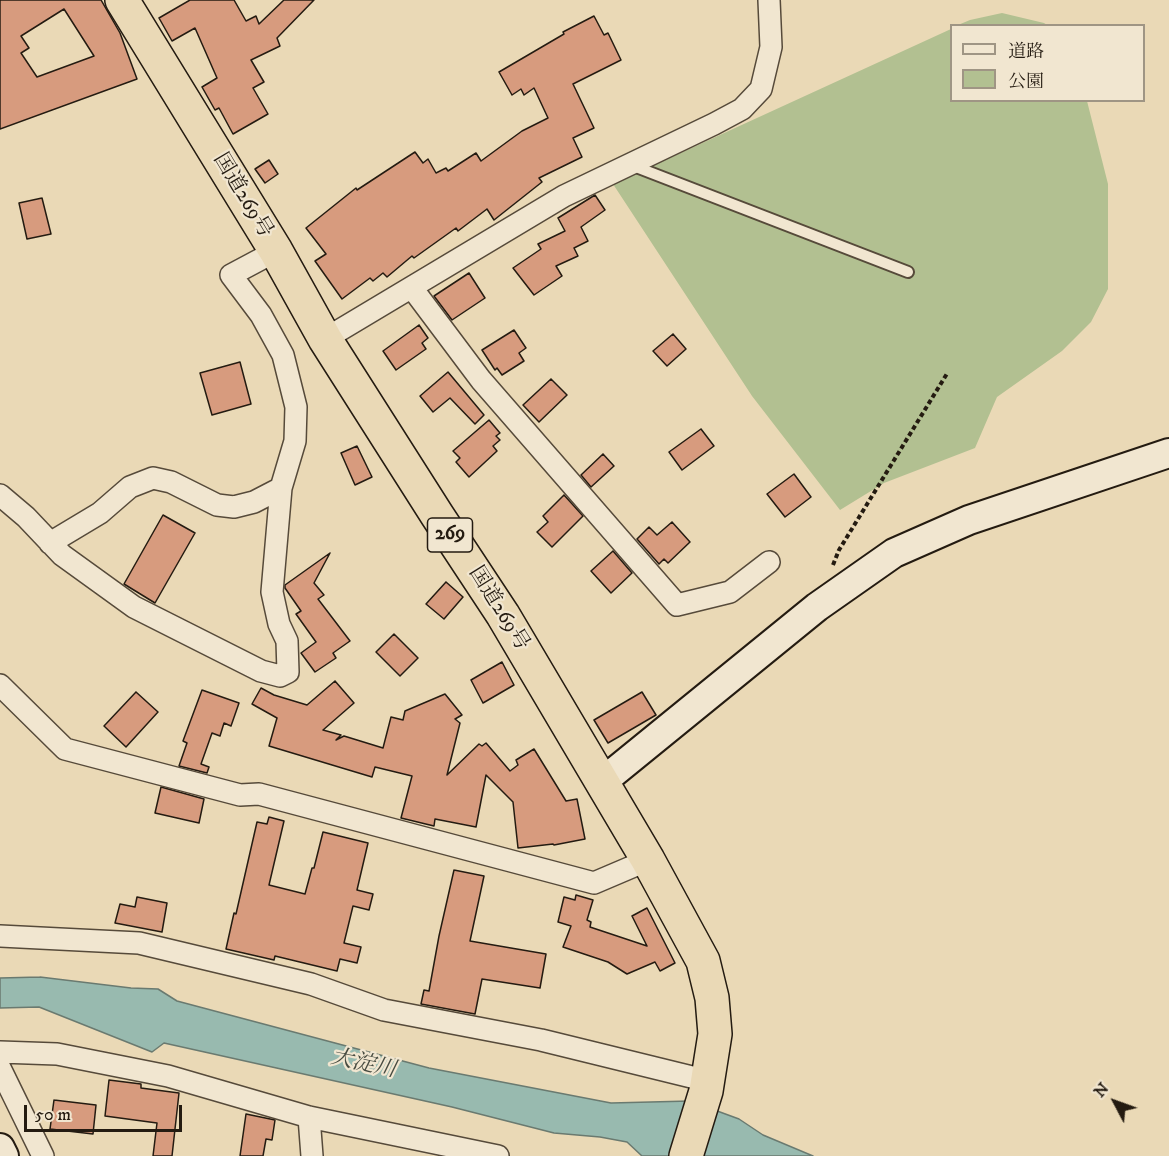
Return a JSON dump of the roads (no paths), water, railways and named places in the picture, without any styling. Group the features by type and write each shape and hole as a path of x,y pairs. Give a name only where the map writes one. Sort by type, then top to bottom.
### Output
{"highway":[{"name":"国道269号","path":"122,0 276,251 325,339 503,615 603,782 703,961 712,998 715,1034 707,1086 686,1156"}],"street":[{"path":"325,339 564,196 742,109 761,89 771,47 769,0"},
{"path":"0,495 26,517 62,555 134,607 261,671 280,676 288,672 287,641 279,624 272,592 281,488 295,441 296,407 283,355 261,315 231,274 276,251"},
{"path":"412,288 481,380 677,605 730,592 769,562"},
{"path":"603,782 817,607 894,553 969,520 1169,453"},
{"path":"50,543 100,513 130,487 153,478 171,482 217,505 234,507 254,502 281,488"},
{"path":"0,685 65,749 240,795 259,794 594,883 648,860"},
{"path":"0,936 140,943 311,984 384,1010 541,1040 707,1086"},
{"path":"0,1052 57,1054 168,1076 309,1117 498,1156"},
{"path":"0,1068 43,1156"},
{"path":"309,1117 312,1156"},
{"path":"0,1148 4,1156"}],"lane":[{"path":"628,164 908,272"}],"water":[{"name":"大淀川","path":"40,977 158,989 177,1001 429,1068 611,1103 690,1101 739,1119 763,1135 813,1156 642,1156 627,1142 554,1133 452,1107 164,1043 152,1052 39,1007 0,1008 0,978"}]}
